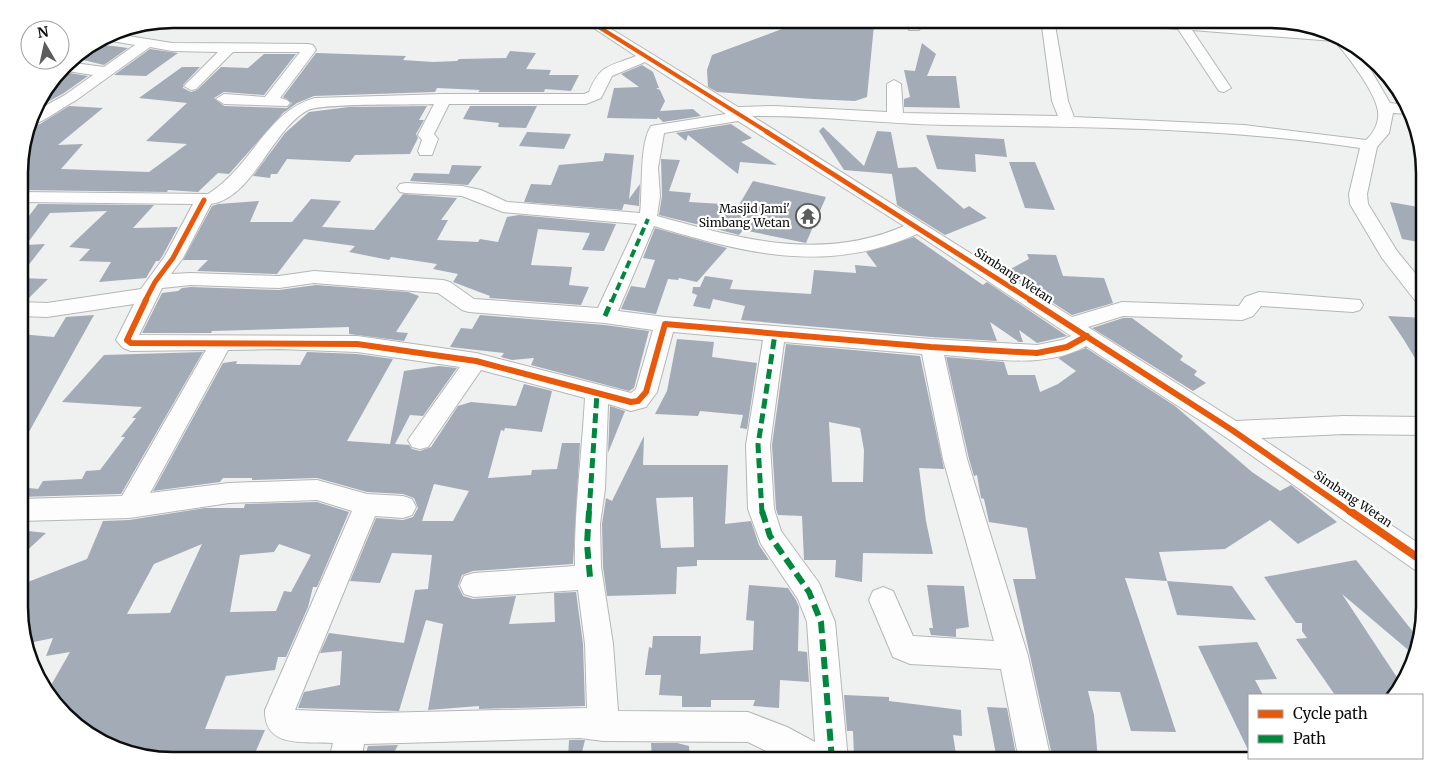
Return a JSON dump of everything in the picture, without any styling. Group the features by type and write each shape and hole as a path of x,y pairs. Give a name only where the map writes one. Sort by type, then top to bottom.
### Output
{"street":[{"name":"Simbang Wetan","path":"600,28 918,227 1087,336 1232,430 1416,556"},
{"path":"1049,28 1060,101 1068,122"},
{"path":"1185,28 1224,88"},
{"path":"1212,28 1319,36"},
{"path":"118,38 172,48 305,47 309,50 269,102"},
{"path":"40,115 70,98 147,43"},
{"path":"191,86 230,47"},
{"path":"605,316 648,219 651,196 650,168 657,129 738,114 774,111 895,118 1068,122 1244,130 1325,138 1369,145 1377,140 1385,125 1385,107 1355,55"},
{"path":"224,99 308,104 444,99 586,99 596,95 603,76 607,72 646,57"},
{"path":"73,67 106,72"},
{"path":"894,84 895,118"},
{"path":"426,151 430,139 426,135 444,99"},
{"path":"28,200 212,199 230,188 255,161 280,127 297,109 308,104"},
{"path":"1385,107 1402,109"},
{"path":"1369,145 1358,194 1359,204 1389,254 1416,288"},
{"path":"406,188 468,192 502,206 569,214 648,219 718,239 797,252 841,251 889,240 918,227"},
{"path":"204,200 173,258 151,289 129,334 127,340 131,343 357,344 476,361 631,402 643,396 665,324"},
{"path":"28,309 47,310 191,279 279,282 314,277 443,287 469,305 930,347 1037,353 1067,347 1087,336"},
{"path":"1069,325 1106,312 1122,309 1242,312 1246,311 1252,302 1259,299 1353,305"},
{"path":"775,334 758,445 761,510 770,536 809,592 821,622 831,751"},
{"path":"128,507 221,343"},
{"path":"930,347 955,459 1013,656 1033,751"},
{"path":"420,440 476,361"},
{"path":"597,394 592,489 587,524 588,567 601,659 603,726"},
{"path":"1232,430 1344,425 1416,426"},
{"path":"28,510 128,507 229,493 317,490 367,505 404,507"},
{"path":"367,505 280,710 280,720 285,725 378,730 580,723 603,726 748,727 776,738 800,751"},
{"path":"474,585 590,577"},
{"path":"883,600 903,647 910,650 1013,656"},
{"path":"347,752 352,728"}],"building":[{"path":"785,28 874,28 867,97 855,101 717,92 708,87 707,70 712,55"},
{"path":"922,43 936,54 927,76 956,76 960,108 904,107 904,99 910,97 904,70 915,71"},
{"path":"103,45 128,48 104,65 81,59"},
{"path":"150,49 178,53 146,76 114,75"},
{"path":"510,51 536,53 526,69 551,70 549,75 579,75 571,91 545,89 544,92 478,92 480,90 437,88 435,92 314,96 297,103 283,113 229,174 218,173 198,192 168,190 167,192 28,190 29,153 36,125 69,106 103,108 58,145 83,144 61,169 149,172 187,144 146,141 187,103 139,98 182,67 200,67 183,85 183,88 191,92 197,90 221,67 248,68 264,54 296,54 264,95 224,92 214,98 224,106 287,108 292,103 283,97 316,53 406,56 403,60 433,62 457,61 459,59 506,58"},
{"path":"642,65 653,72 659,88 656,88 660,90 665,101 660,111 693,109 701,116 663,122 658,117 657,119 607,118 614,88 639,87 621,74"},
{"path":"70,73 88,76 45,104 57,84"},
{"path":"427,106 419,120 424,120 416,134 418,138 410,154 355,155 350,162 287,159 277,174 271,174 270,178 253,176 285,133 309,112 349,107"},
{"path":"470,106 537,106 526,128 498,127 499,123 463,119"},
{"path":"731,124 752,138 741,142 777,165 740,162 738,174 688,135 686,141 676,133"},
{"path":"823,127 864,166 877,131 891,132 898,168 916,167 964,209 969,206 987,218 945,235 897,205 892,174 844,170 819,131"},
{"path":"527,132 571,134 564,149 519,146"},
{"path":"926,135 1004,139 1007,157 975,154 976,172 937,169"},
{"path":"605,153 634,155 629,199 640,184 639,206 624,204 622,210 524,202 531,184 551,185 559,165 603,161"},
{"path":"661,159 680,160 669,191 691,193 689,202 739,205 753,181 826,197 806,243 743,230 739,235 659,215 662,196"},
{"path":"1009,162 1035,162 1055,210 1025,208"},
{"path":"452,165 482,166 468,185 410,181 414,173 449,174"},
{"path":"403,194 457,198 441,220 448,220 437,240 478,242 480,239 498,242 507,217 519,215 616,224 604,251 582,250 590,233 538,229 531,265 572,267 569,285 589,287 581,305 489,298 490,296 453,282 458,274 433,269 437,264 391,257 389,260 349,252 355,246 304,239 277,274 197,271 208,260 183,260 212,206 218,204 259,201 250,222 292,222 311,199 341,201 322,227 374,230"},
{"path":"1390,202 1416,207 1416,242 1402,239"},
{"path":"38,204 154,205 133,228 178,227 163,255 159,261 156,261 146,278 99,282 111,262 79,261 90,249 69,247 107,211 50,213 28,242 28,217"},
{"path":"655,228 727,248 697,282 679,278 678,280 668,279 656,314 621,309 631,286 645,288 655,260 643,258"},
{"path":"914,237 983,285 987,282 1067,336 1037,343 1019,330 1023,342 1019,342 990,322 997,341 931,337 741,320 745,306 713,299 710,309 693,306 697,295 692,293 693,287 700,287 705,276 733,280 730,289 811,294 814,270 856,273 855,265 877,267 866,252"},
{"path":"45,244 28,266 28,245"},
{"path":"1027,254 1056,255 1063,276 1104,278 1113,303 1072,315 1005,272 1029,259"},
{"path":"28,278 48,279 28,299"},
{"path":"316,285 408,292 419,296 396,332 408,333 404,341 349,334 349,327 212,331 211,333 142,333 162,293 191,287 279,290"},
{"path":"94,315 28,434 28,335 54,337 66,317"},
{"path":"480,315 605,325 649,331 634,388 629,391 531,365 534,358 512,360 501,357 504,353 450,347 461,328 472,329"},
{"path":"1388,316 1416,318 1416,360"},
{"path":"1123,318 1132,318 1183,356 1180,360 1197,371 1194,375 1206,383 1193,391 1092,328"},
{"path":"677,339 714,342 712,357 757,363 747,429 740,428 743,415 700,411 698,416 655,414 667,391"},
{"path":"786,344 920,356 944,469 919,468 926,521 933,554 863,553 862,582 835,577 836,560 804,560 802,516 778,515 776,509 772,445","holes":["829,422 860,428 864,450 863,482 832,482"]},
{"path":"1086,348 1175,406 1252,472 1280,491 1291,485 1337,522 1298,544 1270,520 1225,549 1159,552 1167,581 1125,578 1176,732 1131,731 1120,692 1088,691 1094,715 1097,751 1051,751 1013,579 1036,579 1027,528 989,522 984,499 981,498 977,475 974,476 969,459 946,357 1004,362 1008,375 1035,375 1040,392 1058,384 1076,371 1058,358"},
{"path":"203,352 121,494 28,497 28,488 38,489 43,481 82,479 86,471 100,470 125,437 121,437 136,418 132,418 142,407 62,402 104,355"},
{"path":"307,352 357,354 393,359 347,441 390,444 404,371 439,366 457,368 423,416 410,415 395,444 409,445 412,449 420,451 431,447 458,406 471,402 516,406 524,384 552,391 542,432 505,428 504,431 501,430 488,478 531,475 532,470 557,469 562,443 580,443 573,564 473,571 462,575 458,586 463,596 473,599 516,596 509,624 555,622 554,593 576,592 583,644 585,706 479,709 479,706 428,710 443,624 426,620 399,711 298,708 304,692 340,685 342,651 320,653 329,633 404,643 415,590 428,589 432,555 392,553 380,583 350,581 376,518 403,520 413,517 418,508 414,498 403,494 367,492 317,478 252,480 252,478 223,478 220,482 153,491 223,363 237,361 236,364 300,365","holes":["434,484 469,491 453,521 422,521"]},
{"path":"610,406 625,411 608,453"},
{"path":"644,436 643,465 728,465 725,524 751,521 759,545 769,560 697,560 697,566 677,567 676,594 607,596 603,567 602,524 606,498 612,501","holes":["693,497 694,547 661,548 656,498"]},
{"path":"317,502 349,512 317,587 313,587 308,607 286,657 278,657 275,670 226,676 205,729 265,730 255,752 172,752 135,747 108,737 84,722 57,695 51,685 70,652 46,656 53,638 32,642 29,626 28,582 87,559 103,521 129,520 205,508 244,508 245,504","holes":["202,544 170,613 127,614 154,564","279,544 311,555 291,592 284,591 276,611 230,612 240,555 274,552"]},
{"path":"28,531 46,533 28,550"},
{"path":"1356,560 1413,632 1409,650 1342,594 1397,677 1386,694 1334,694 1296,639 1307,638 1302,631 1302,623 1296,623 1264,577"},
{"path":"1167,581 1232,586 1256,620 1177,615"},
{"path":"749,585 788,588 796,600 799,607 798,651 807,652 809,682 780,680 779,708 753,706 755,700 711,700 711,707 682,707 682,696 659,695 661,675 645,675 649,647 652,648 653,636 701,636 700,654 753,650 754,621 746,620"},
{"path":"927,585 964,586 969,627 956,629 956,637 931,635 929,628 933,628"},
{"path":"1257,642 1277,679 1255,680 1262,694 1248,694 1248,750 1198,646"},
{"path":"844,695 889,697 889,701 961,710 962,736 953,735 956,751 854,751 853,731 847,731"},
{"path":"987,707 1007,708 1015,751 995,751"},
{"path":"569,740 585,740 582,752 568,752"},
{"path":"651,743 677,743 689,746 689,752 652,752"},
{"path":"398,745 394,752 366,752 368,746"}],"marked path":[{"path":"605,316 648,219"},
{"path":"775,334 758,445 761,509 770,536 809,592 821,622 831,751"},
{"path":"590,577 587,544 593,477 597,394"}],"cycle path":[{"path":"600,28 918,227 1232,430 1416,556"},
{"path":"204,200 173,258 155,282 129,333 127,340 131,343 279,342 357,344 476,361 631,402 638,401 646,392 665,324 931,347 1037,353 1067,347 1087,336"}],"place":[{"name":"Masjid Jami' Simbang Wetan","path":"808,216"}]}
